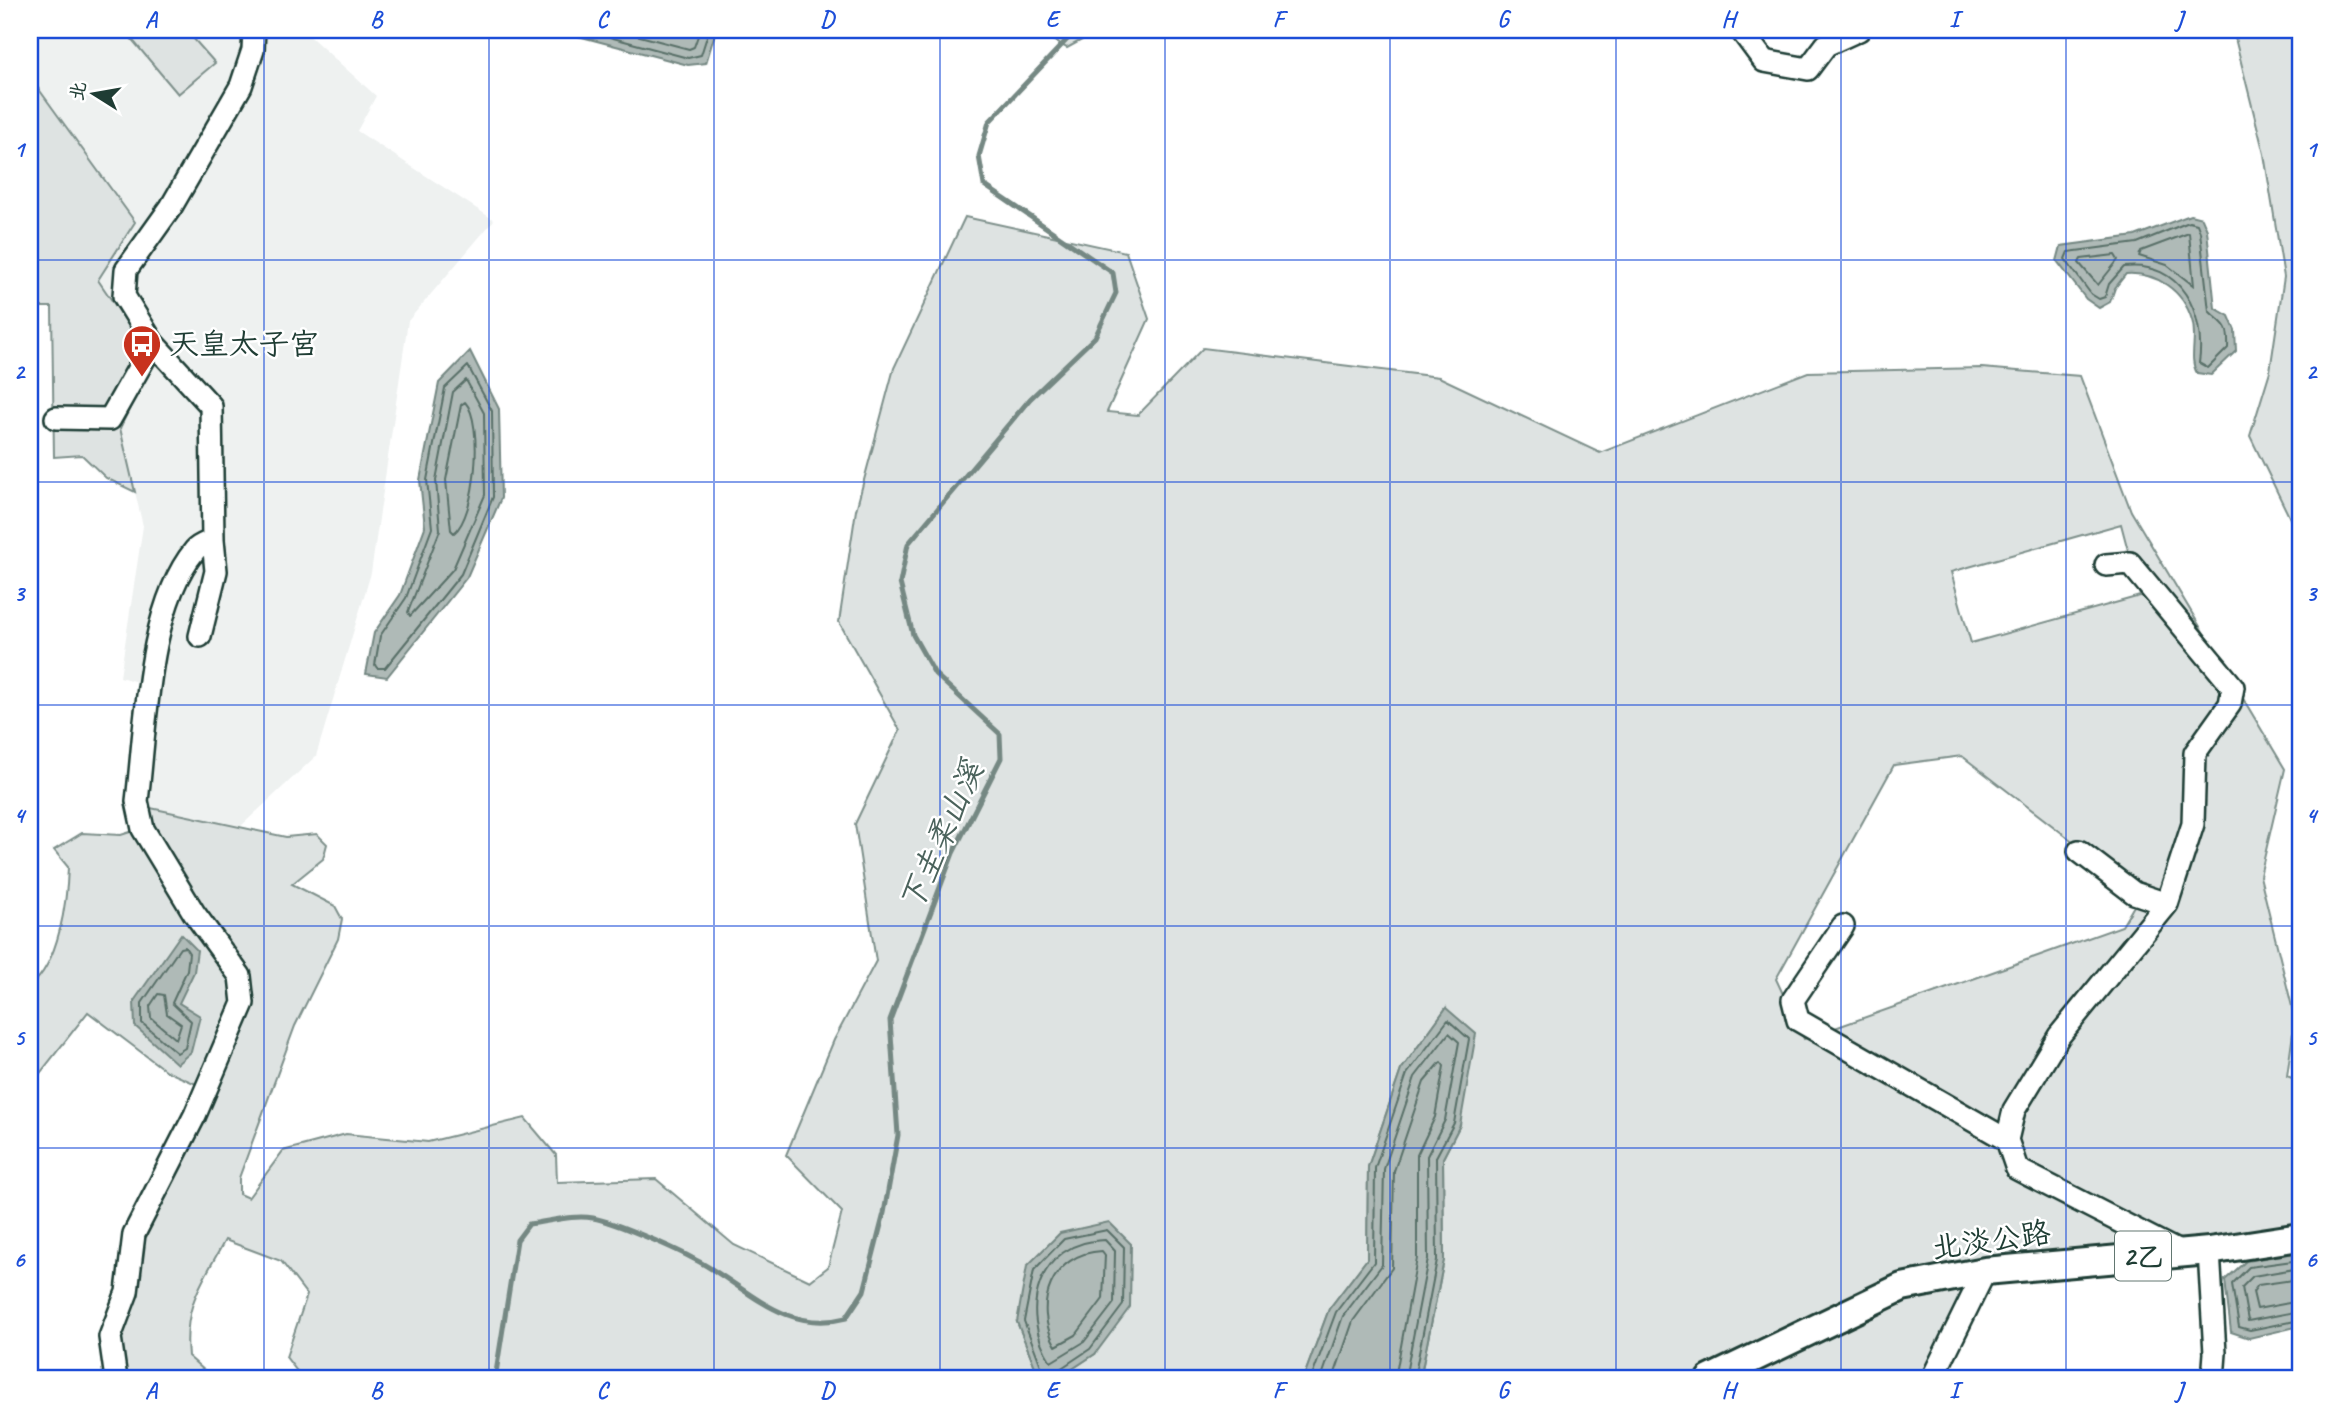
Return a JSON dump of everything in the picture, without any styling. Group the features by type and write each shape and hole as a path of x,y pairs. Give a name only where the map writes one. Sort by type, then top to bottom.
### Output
{"main road":[{"name":"北淡公路","path":"1710,1379 1902,1287 1985,1271 2209,1251 2300,1237"}],"street":[{"path":"200,636 216,571 211,406 153,343 124,296 126,270 171,207 241,86 253,50 254,30"},
{"path":"1741,30 1764,61 1808,69 1826,45 1859,30"},
{"path":"57,418 110,419 153,343"},
{"path":"116,1379 110,1338 127,1293 134,1234 195,1115 243,1003 240,976 194,913 143,829 137,801 159,625 178,576 196,548 213,540"},
{"path":"2106,565 2130,563 2233,687 2231,704 2195,753 2193,824 2167,904 2059,1036 2014,1110 2007,1140 2017,1169 2181,1253"},
{"path":"2079,851 2134,893 2167,904"},
{"path":"1843,926 1793,1000 1798,1020 2007,1140"},
{"path":"2209,1251 2215,1353 2213,1379"},
{"path":"1932,1379 1985,1271"}],"shaded area":[{"path":"30,30 124,30 178,93 214,63 186,30 303,30 376,96 357,131 494,220 408,321 371,573 316,756 240,827 146,807 161,689 120,677 143,526 120,428 153,361 98,280 135,222 30,77"},
{"path":"124,30 186,30 215,63 178,94"},
{"path":"1043,30 1100,30 1067,48 1044,35"},
{"path":"2233,30 2300,30 2300,539 2250,436 2270,371 2284,277 2264,154"},
{"path":"30,77 135,222 98,280 153,361 120,428 135,492 106,478 82,455 54,457 52,307 30,307"},
{"path":"965,217 1126,252 1149,319 1107,412 1138,415 1203,348 1439,377 1600,453 1808,372 1982,368 2080,376 2131,511 2285,769 2260,876 2295,1019 2287,1076 2300,1081 2300,1243 1984,1277 1940,1379 1420,1379 1444,1260 1443,1158 1460,1125 1446,1008 1401,1070 1368,1167 1367,1259 1329,1309 1303,1379 1057,1379 1095,1354 1017,1322 1040,1379 303,1379 286,1357 307,1295 281,1261 225,1240 196,1295 188,1322 188,1356 214,1379 115,1379 112,1337 140,1231 210,1090 166,1071 88,1012 30,1086 30,986 40,976 55,948 66,897 68,867 54,850 82,833 121,835 146,827 146,807 286,837 317,834 327,844 323,859 292,884 335,906 342,919 338,939 295,1026 239,1178 239,1194 248,1198 283,1151 346,1134 428,1142 525,1118 556,1155 557,1182 656,1179 734,1245 810,1281 828,1267 842,1212 786,1155 834,1040 876,961 855,824 900,730 839,622 856,510 894,368","holes":["2121,524 2140,596 1971,643 1951,572","1962,756 2141,894 2122,926 1804,1039 1776,979 1894,765"]}],"water":[{"path":"555,30 716,30 706,63 688,65"},
{"path":"2190,215 2202,218 2207,230 2215,308 2229,316 2235,330 2236,351 2211,375 2197,373 2194,367 2192,320 2182,300 2167,285 2148,276 2126,274 2115,288 2110,302 2099,308 2086,299 2057,261 2061,246 2135,236"},
{"path":"470,351 499,409 501,498 467,577 387,677 366,674 374,633 400,595 425,527 420,480 439,383"},
{"path":"181,934 197,950 194,972 179,1003 200,1016 191,1052 177,1064 135,1026 134,1001"},
{"path":"1446,1008 1476,1034 1460,1125 1443,1158 1444,1260 1420,1379 1303,1379 1329,1309 1367,1259 1368,1167 1401,1070"},
{"path":"1109,1222 1131,1244 1130,1307 1095,1354 1057,1379 1040,1379 1017,1322 1027,1266 1060,1233"},
{"path":"2300,1252 2300,1326 2249,1338 2231,1332 2225,1280 2246,1261"}],"waterway":[{"name":"下圭柔山溪","path":"495,1379 517,1240 529,1224 578,1217 615,1224 683,1253 711,1268 764,1304 802,1319 823,1321 846,1318 864,1291 884,1213 898,1135 890,1020 953,853 1001,758 1000,734 935,674 913,635 900,583 908,544 1030,399 1095,337 1116,293 1113,273 984,185 979,156 989,122 1076,30"}],"place":[{"name":"天皇太子宮","path":"142,378"}]}
